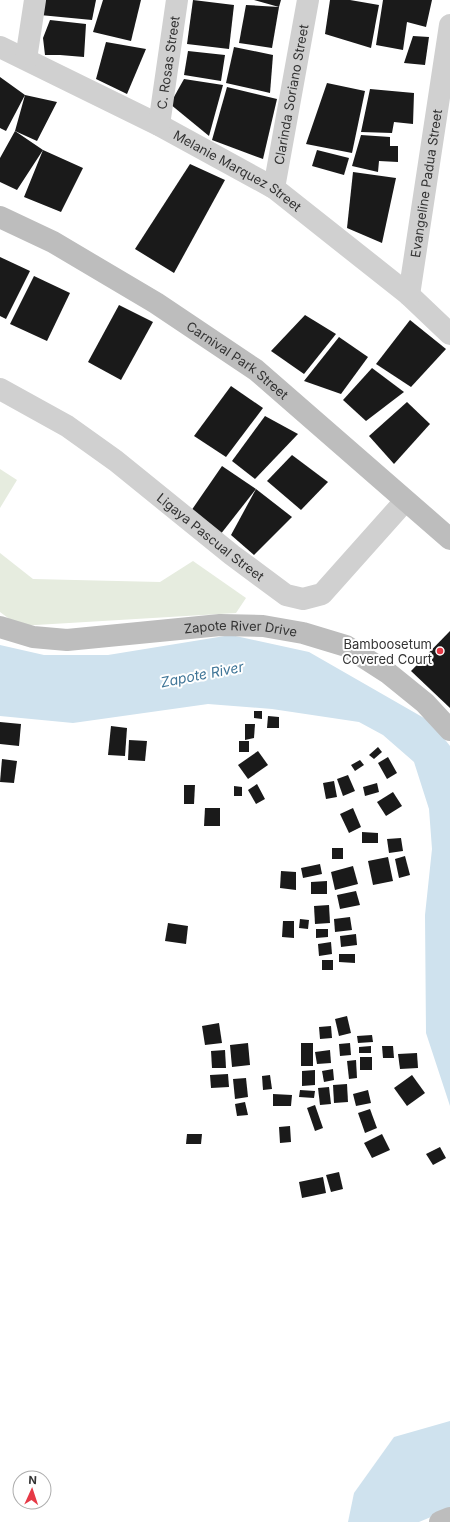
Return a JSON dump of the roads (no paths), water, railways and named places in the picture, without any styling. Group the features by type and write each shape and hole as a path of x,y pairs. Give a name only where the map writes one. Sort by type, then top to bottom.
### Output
{"street":[{"path":"26,59 35,0"},
{"name":"C. Rosas Street","path":"159,125 177,0"},
{"name":"Clarinda Soriano Street","path":"274,188 308,0"},
{"name":"Evangeline Padua Street","path":"409,295 450,25"},
{"name":"Melanie Marquez Street","path":"0,47 159,125 274,188 409,295 450,334"},
{"name":"Carnival Park Street","path":"0,217 53,242 149,299 256,370 450,539"},
{"name":"Ligaya Pascual Street","path":"0,389 67,426 116,461 232,555 286,595 303,599 322,594 405,500"},
{"name":"Zapote River Drive","path":"0,628 33,636 67,640 220,626 263,626 302,633 346,646 388,673 425,703 450,730"},
{"path":"440,1522 450,1518"}],"water":[{"name":"Zapote River","path":"231,635 309,652 431,722 450,746 450,1106 426,1033 425,915 432,849 429,809 414,762 383,735 359,722 272,709 208,704 73,723 0,716 0,645 44,655 108,655"},
{"path":"450,1421 450,1509 419,1522 348,1522 354,1493 394,1437"}],"place":[{"name":"Bamboosetum Covered Court","path":"440,651"}]}
